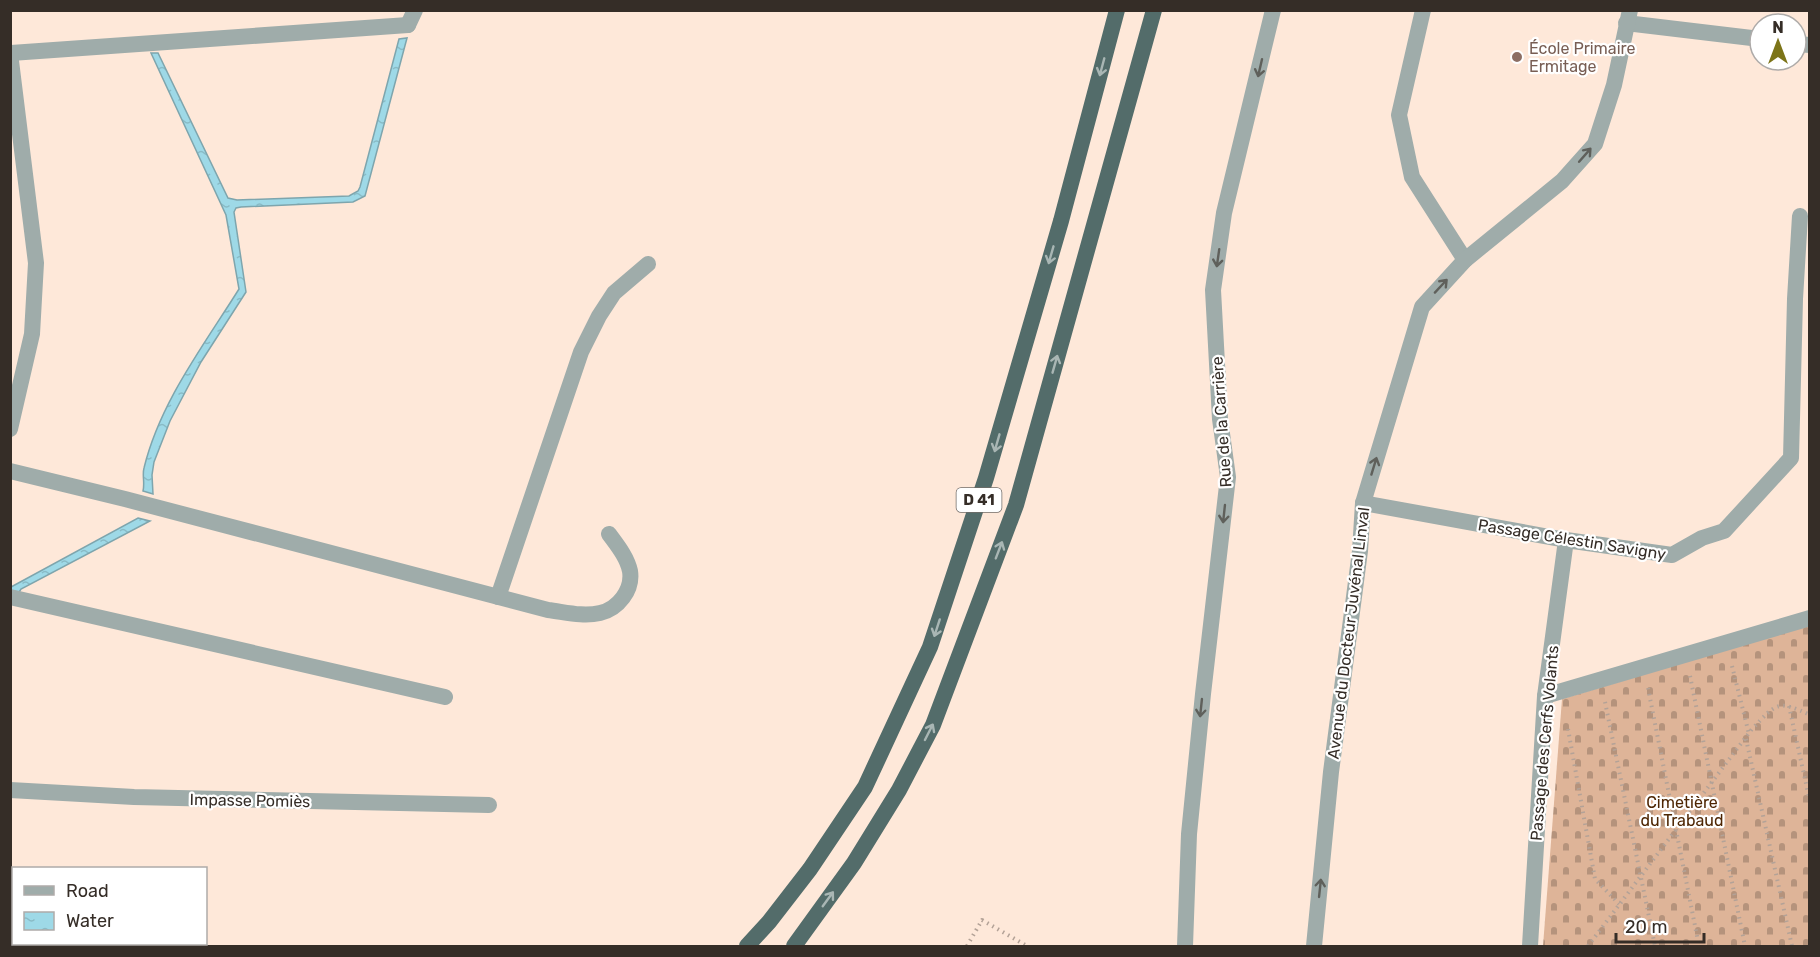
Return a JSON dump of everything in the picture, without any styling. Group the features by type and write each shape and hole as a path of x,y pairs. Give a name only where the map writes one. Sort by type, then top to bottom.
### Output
{"highway":[{"name":"D 41","path":"747,946 769,922 810,869 865,787 930,647 990,467 1061,220 1117,10"},
{"name":"D 41","path":"794,946 859,854 899,790 933,724 1016,505 1154,10"}],"street":[{"name":"Rue de la Carrière","path":"1185,946 1189,834 1228,477 1220,419 1213,290 1224,213 1273,10"},
{"path":"1423,10 1399,115 1412,177 1465,260"},
{"path":"1628,17 1748,37"},
{"name":"Avenue du Docteur Juvénal Linval","path":"1314,946 1331,772 1360,551 1363,503 1422,307 1465,260 1562,181 1595,144 1614,85 1628,17"},
{"path":"10,429 32,334 36,263 11,53 412,18"},
{"name":"Passage Célestin Savigny","path":"1363,503 1566,540 1672,555 1702,538 1725,531 1791,458 1795,299 1800,216"},
{"path":"498,597 581,352 599,316 614,293 648,264"},
{"path":"10,471 548,610 582,615 601,613 618,605 627,590 630,572 621,550 609,534"},
{"name":"Passage des Cerfs Volants","path":"1530,946 1545,696 1566,540"},
{"path":"16,598 445,698"},
{"path":"1545,696 1809,618"},
{"name":"Impasse Pomiès","path":"10,790 134,797 489,805"}],"path":[{"path":"1731,659 1792,946"},
{"path":"1689,672 1745,946"},
{"path":"1647,685 1699,946"},
{"path":"1603,696 1655,946"},
{"path":"1789,705 1809,802"},
{"path":"1588,946 1748,736 1773,707 1789,705 1809,715"},
{"path":"1567,720 1595,879 1618,904"},
{"path":"967,946 982,920 1027,946"}],"green space":[{"name":"Cimetière du Trabaud","path":"1809,625 1809,946 1543,946 1562,699"}],"water":[{"path":"407,38 365,196 353,202 236,208 234,212 246,292 201,362 170,421 154,462 153,494 143,491 144,468 161,420 184,375 239,289 226,215 151,53 158,53 228,198 237,200 349,196 358,191 360,187 399,39"},
{"path":"138,518 150,521 21,589 11,605 11,587"}],"place":[{"name":"École Primaire Ermitage","path":"1517,57"}]}
